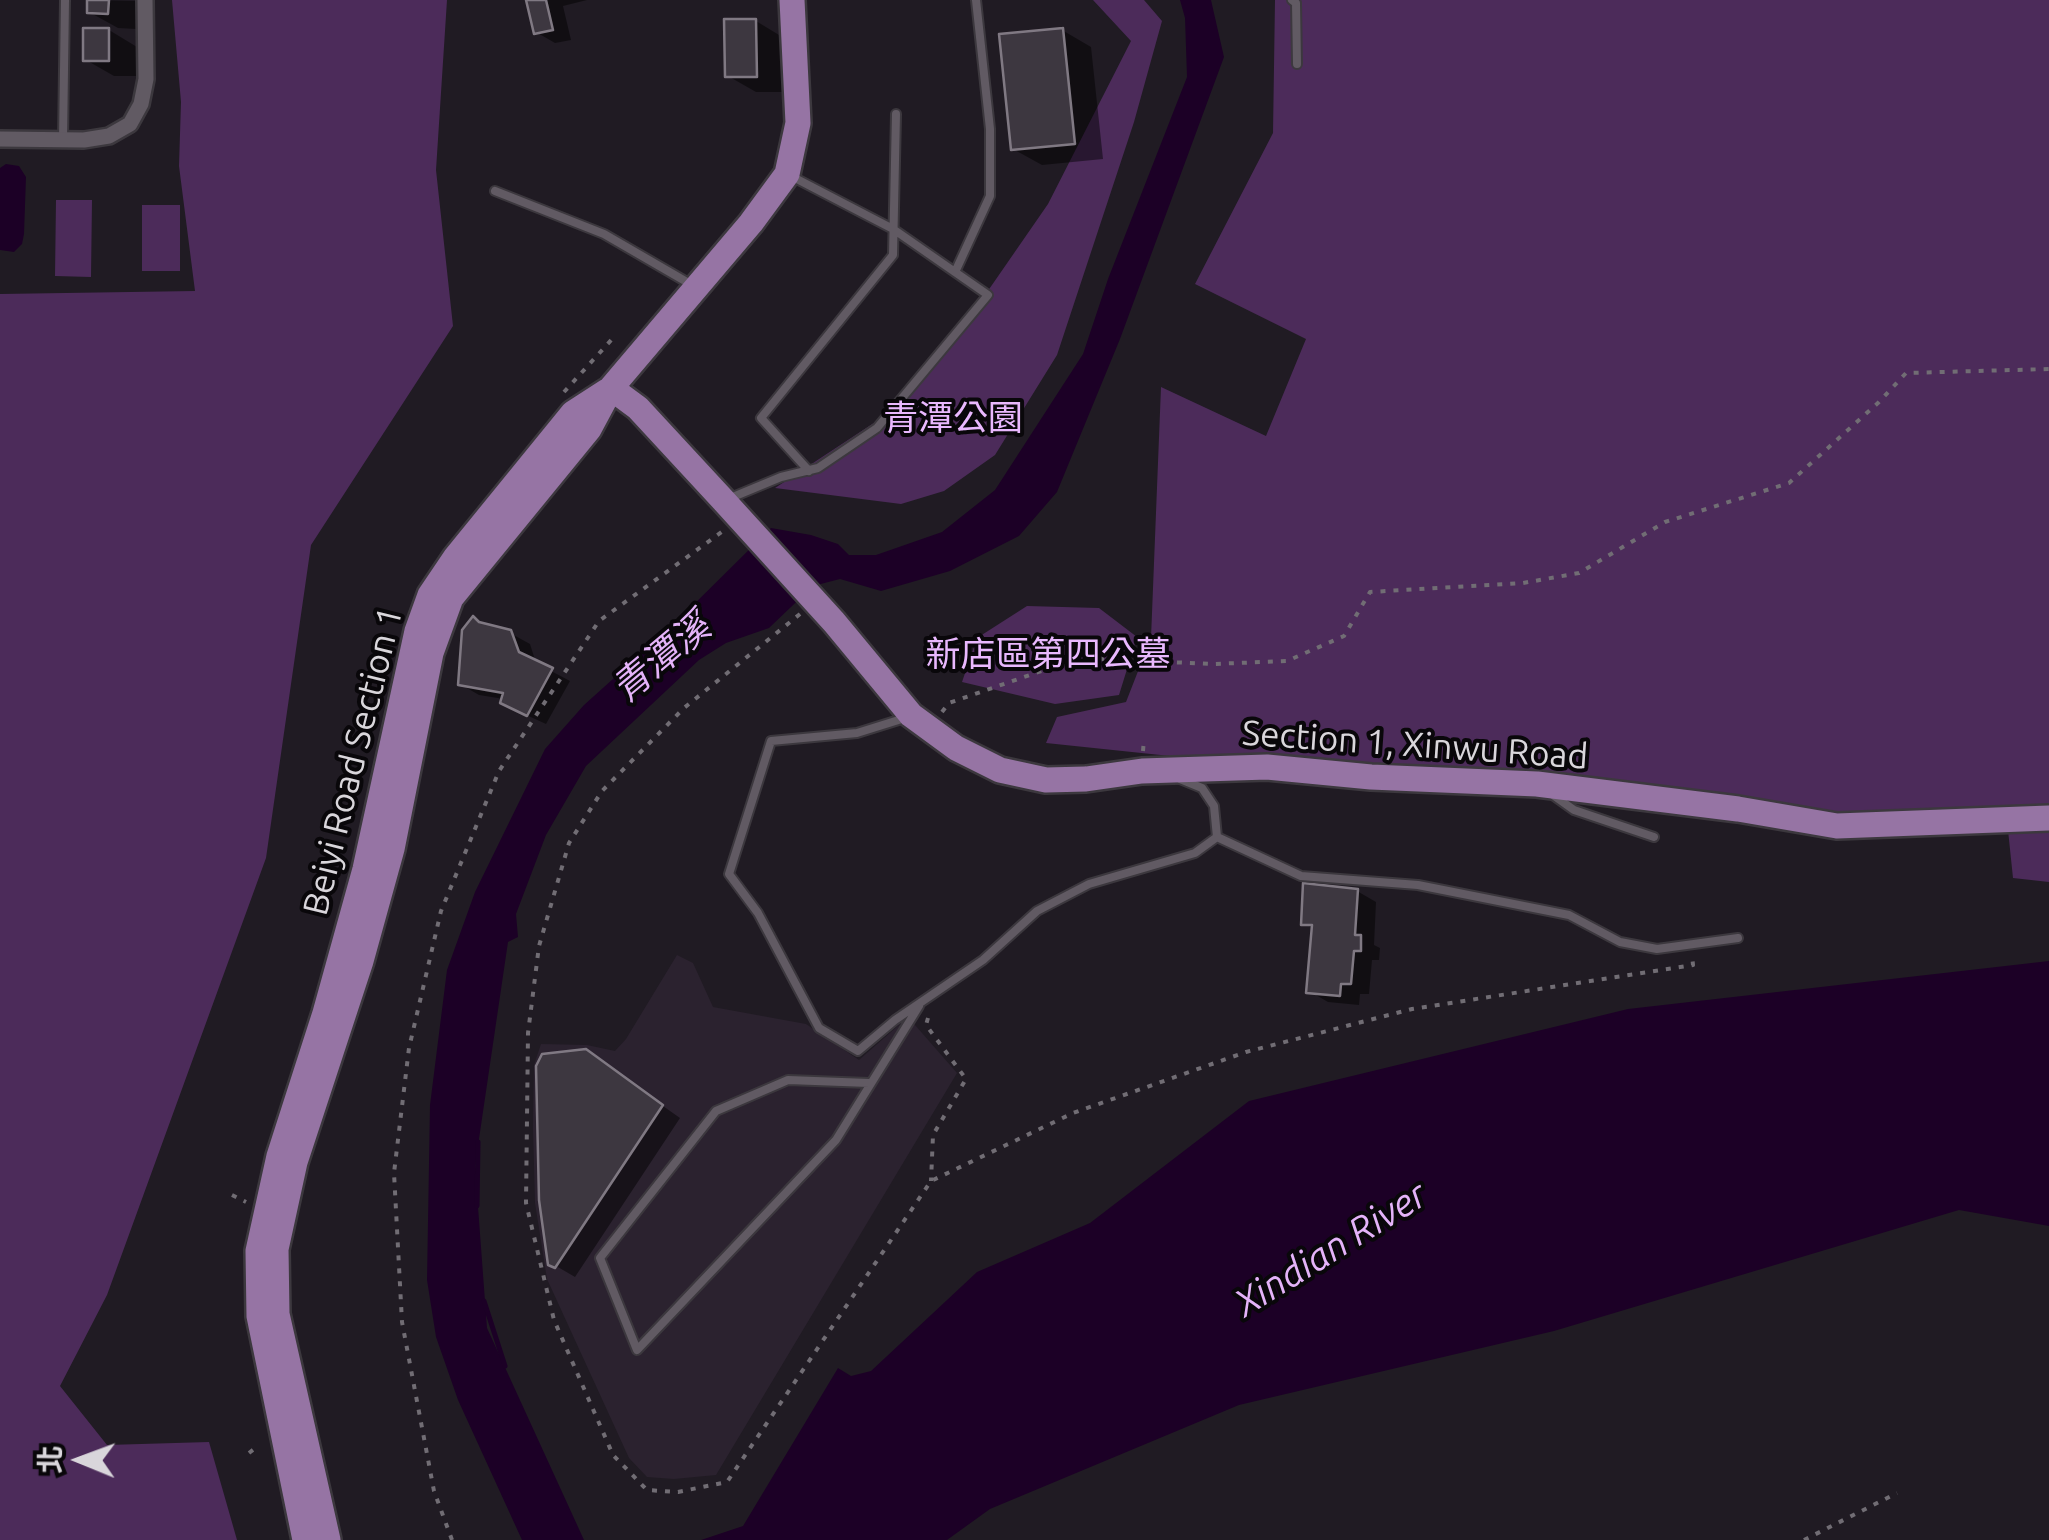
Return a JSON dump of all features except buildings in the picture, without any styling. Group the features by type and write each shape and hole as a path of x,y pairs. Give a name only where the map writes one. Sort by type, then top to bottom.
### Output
{"main road":[{"path":"732,510 638,408 611,388 751,223 787,174 798,123 792,0"},
{"name":"Beiyi Road Section 1","path":"305,1540 259,1316 258,1251 279,1156 325,1013 365,869 417,631 430,595 455,558 573,413 611,388"},
{"name":"Beiyi Road Section 1","path":"328,1540 277,1314 276,1249 295,1162 361,961 392,849 431,653 452,598 589,430 611,388"},
{"name":"Section 1, Xinwu Road","path":"732,510 920,722 956,748 1000,770 1046,780 1086,780 1142,771 1267,767 1371,777 1536,784 1738,808 1837,826 2049,818"}],"street":[{"path":"0,139 109,136 130,124 141,104 146,78 145,0"}],"lane":[{"path":"63,140 64,0"},
{"path":"956,270 990,196 990,129 976,0"},
{"path":"1292,0 1296,3 1297,64"},
{"path":"809,471 761,418 893,255 896,114"},
{"path":"732,510 781,477 818,468 876,428 988,295 893,229 787,174"},
{"path":"495,191 604,234 696,287"},
{"path":"920,722 772,741 730,874 758,913 819,1028 858,1051 982,960 1037,912 1090,884 1196,853 1217,838"},
{"path":"1086,780 1180,779 1202,788 1214,806 1217,838"},
{"path":"1536,784 1574,810 1654,837"},
{"path":"1217,838 1300,876 1418,885 1569,916 1620,942 1657,949 1738,938"},
{"path":"870,1083 788,1080 716,1110 600,1258 637,1350 836,1140 922,1002"}],"path":[{"path":"558,399 614,337"},
{"path":"920,722 950,702 1079,658 1213,664 1287,661 1344,636 1370,592 1523,583 1579,573 1666,522 1789,483 1906,373 2049,368"},
{"path":"452,1540 434,1491 402,1322 394,1173 409,1048 441,911 499,771 599,621 732,510"},
{"path":"815,602 684,708 602,791 569,843 539,946 528,1033 526,1203 554,1320 613,1455 647,1490 678,1492 728,1482 931,1182 1073,1113 1246,1052 1412,1009 1693,965 1690,944"},
{"path":"308,900 331,905"},
{"path":"931,1182 933,1135 966,1079 926,1025 934,994"},
{"path":"232,1196 246,1202"},
{"path":"249,1453 258,1446"},
{"path":"1804,1540 1898,1494"}],"shaded area":[{"path":"677,955 693,963 713,1007 806,1024 859,1060 908,1017 957,1073 716,1475 674,1479 647,1477 629,1458 547,1279 535,1203 533,1127 534,1065 541,1044 587,1045 615,1051"}],"green space":[{"path":"172,0 447,0 436,170 453,326 311,545 266,858 107,1295 60,1386 107,1445 209,1442 237,1540 0,1540 0,294 195,291 179,166 181,102"},
{"name":"青潭公園","path":"1093,0 1144,0 1162,21 1134,122 1057,355 995,455 944,491 901,504 775,488 889,413 965,324 1048,204 1131,41"},
{"path":"1275,0 2049,0 2049,882 2013,878 2006,811 1819,824 1046,743 1057,717 1126,702 1151,638 1161,387 1266,436 1306,339 1195,284 1273,133"},
{"path":"56,200 92,200 91,277 55,276"},
{"path":"142,205 180,205 180,271 142,271"},
{"name":"新店區第四公墓","path":"1027,606 1099,608 1137,637 1119,695 1055,704 962,682 977,638"}],"water":[{"path":"1180,0 1211,0 1224,57 1120,339 1057,492 1019,536 950,571 881,591 840,579 813,586 769,628 726,643 699,660 586,766 546,835 516,914 518,937 508,942 475,1166 487,1328 584,1540 522,1540 458,1400 436,1337 427,1280 430,1105 447,970 475,892 545,749 584,705 672,626 771,528 838,544 849,555 876,555 942,532 995,490 1083,354 1187,77 1185,18"},
{"path":"6,164 19,166 26,177 24,234 22,244 14,252 0,250 0,168"},
{"name":"Xindian River","path":"2049,961 2049,1226 1959,1210 1554,1331 1239,1405 990,1509 947,1540 701,1540 743,1526 838,1368 851,1376 871,1371 977,1272 1090,1223 1249,1101 1628,1009"}],"waterway":[{"name":"青潭溪","path":"477,1206 478,1142"},
{"name":"青潭溪","path":"484,1301 505,1366"}]}
